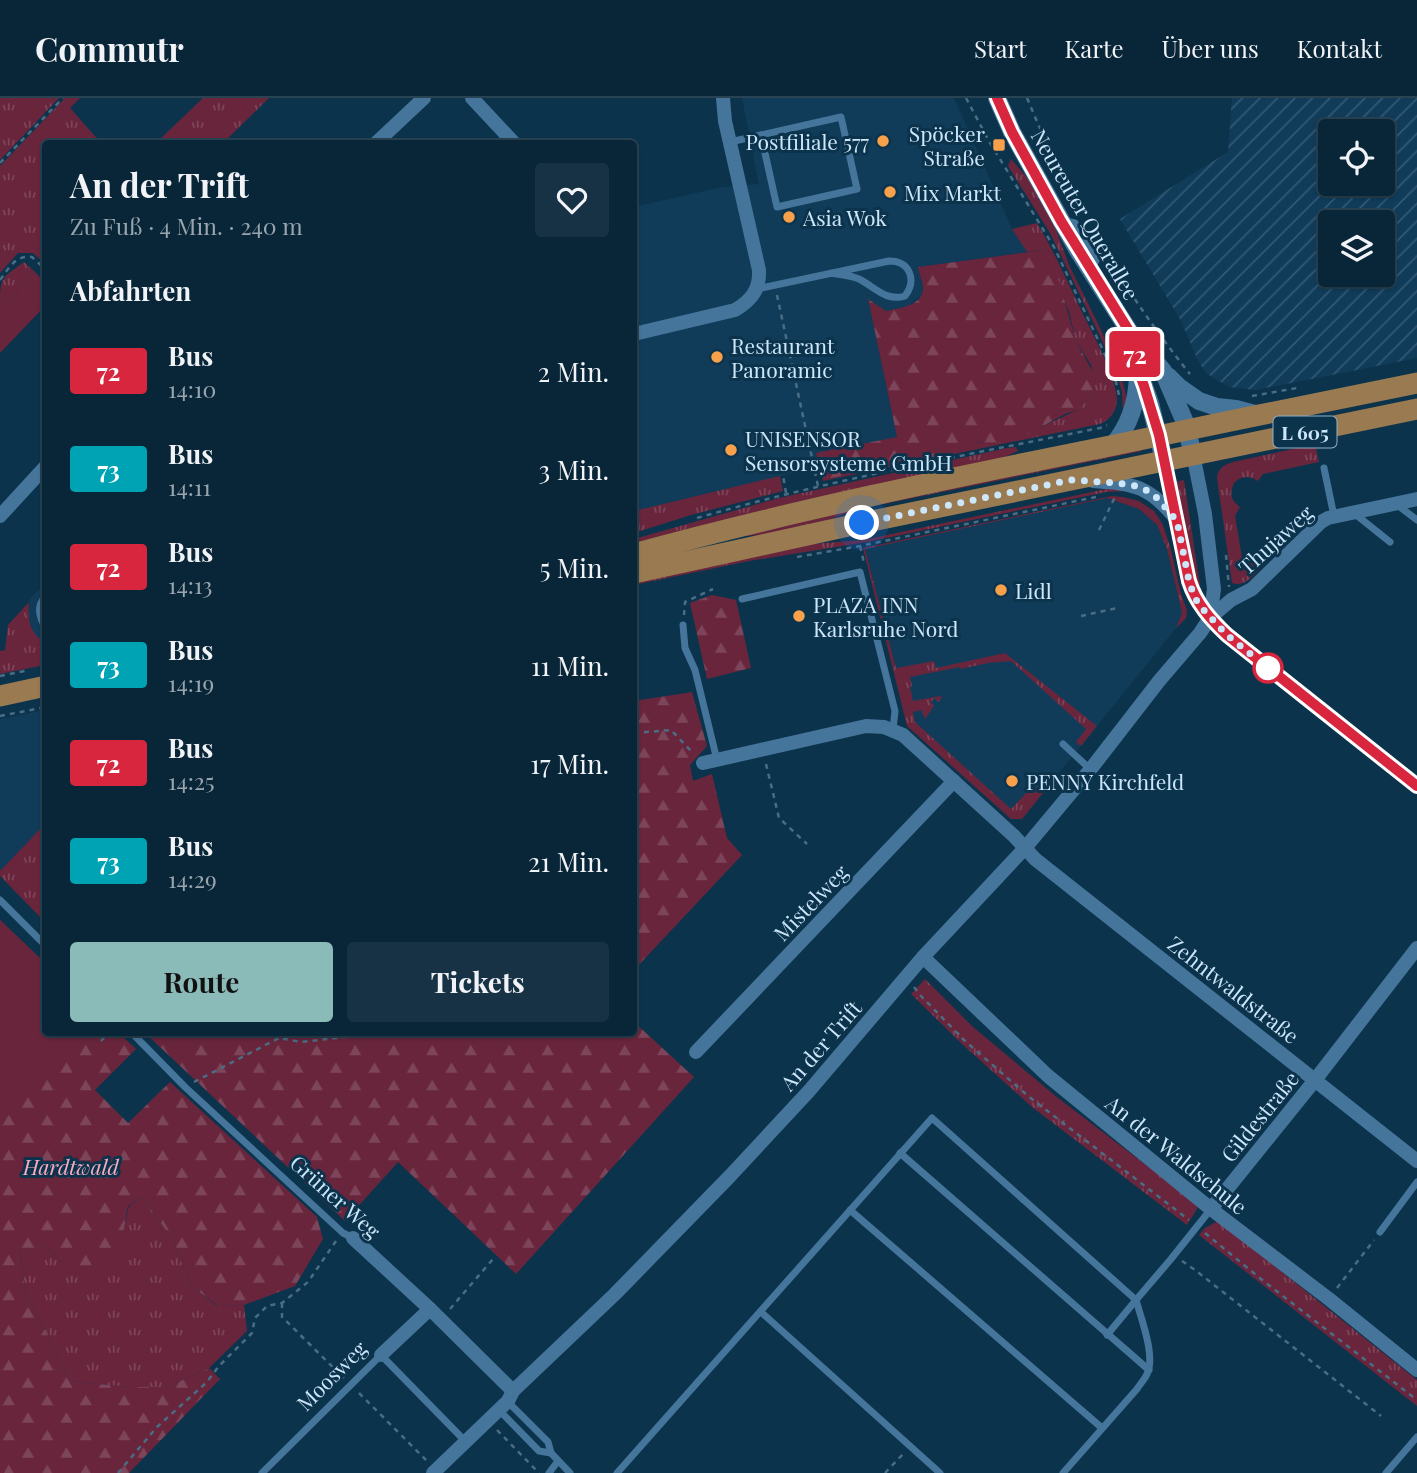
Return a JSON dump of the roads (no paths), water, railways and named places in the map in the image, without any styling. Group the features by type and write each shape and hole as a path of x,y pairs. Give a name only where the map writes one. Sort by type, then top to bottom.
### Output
{"main road":[{"name":"L 605","path":"1187,430 1417,383"},
{"name":"L 605","path":"637,572 1417,409"},
{"path":"637,553 813,508 1187,430"},
{"path":"0,696 40,678"}],"street":[{"path":"379,140 424,98"},
{"path":"472,98 511,140"},
{"path":"637,333 735,310 748,302 757,289 759,270 730,142 723,98"},
{"name":"Neureuter Querallee","path":"988,98 1000,106 1061,221 1131,334 1163,371 1181,413 1194,454"},
{"name":"Neureuter Querallee","path":"1131,334 1164,460"},
{"path":"1163,371 1199,401 1259,415"},
{"path":"1113,445 1131,417 1139,372"},
{"path":"1194,454 1214,589 1210,618"},
{"path":"1164,460 1191,589 1199,605 1227,635 1417,786"},
{"path":"0,516 42,470"},
{"path":"1071,480 1136,486 1157,498 1177,521"},
{"name":"Thujaweg","path":"1210,618 1231,600 1252,589 1321,522 1334,516 1417,499"},
{"name":"An der Trift","path":"433,1473 615,1294 809,1091 922,957 1026,848 1210,618"},
{"path":"710,761 866,726 893,729"},
{"name":"Zehntwaldstraße","path":"893,729 954,781 1035,859 1417,1161"},
{"name":"Mistelweg","path":"696,1052 954,781"},
{"name":"Gildestraße","path":"1211,1209 1417,948"},
{"name":"An der Waldschule","path":"922,957 1048,1076 1211,1209 1417,1370"},
{"name":"Grüner Weg","path":"348,1235 435,1314 506,1401"},
{"name":"Moosweg","path":"381,1355 435,1314"}],"lane":[{"path":"730,142 761,135 841,117 858,189 777,207 761,135"},
{"path":"757,289 889,261 897,261 906,266 911,285 905,296 890,298 859,279 849,275 831,274"},
{"path":"1324,468 1334,516"},
{"path":"1395,504 1417,520"},
{"path":"1353,512 1390,542"},
{"path":"742,599 860,572 895,711 893,729"},
{"path":"42,599 39,614 42,620"},
{"path":"683,625 685,648 695,670 710,761"},
{"path":"858,634 874,629"},
{"path":"1063,744 1090,770"},
{"path":"0,900 42,942"},
{"name":"Grüner Weg","path":"135,1036 185,1087 348,1235"},
{"path":"617,1473 932,1118 1136,1300 1149,1348 1149,1370 1137,1389 1063,1473"},
{"path":"900,1153 1149,1370"},
{"path":"1380,1232 1417,1182"},
{"path":"1107,1335 1211,1209"},
{"path":"850,1210 1102,1428"},
{"path":"761,1312 940,1473"},
{"path":"381,1355 466,1441"},
{"name":"Moosweg","path":"262,1473 381,1355"},
{"path":"506,1401 539,1451 551,1453"},
{"path":"506,1401 548,1442 551,1453 569,1473"},
{"path":"1386,1473 1417,1437"},
{"path":"549,1473 558,1461"}],"place":[{"name":"Postfiliale 577","path":"883,141"},
{"name":"Spöcker Straße","path":"999,145"},
{"name":"Mix Markt","path":"890,192"},
{"name":"Asia Wok","path":"789,217"},
{"name":"Restaurant Panoramic","path":"717,357"},
{"name":"UNISENSOR Sensorsysteme GmbH","path":"731,450"},
{"name":"Lidl","path":"1001,590"},
{"name":"PLAZA INN Karlsruhe Nord","path":"799,616"},
{"name":"PENNY Kirchfeld","path":"1012,781"}],"park label":[{"name":"Hardtwald","path":"71,1166"}]}
